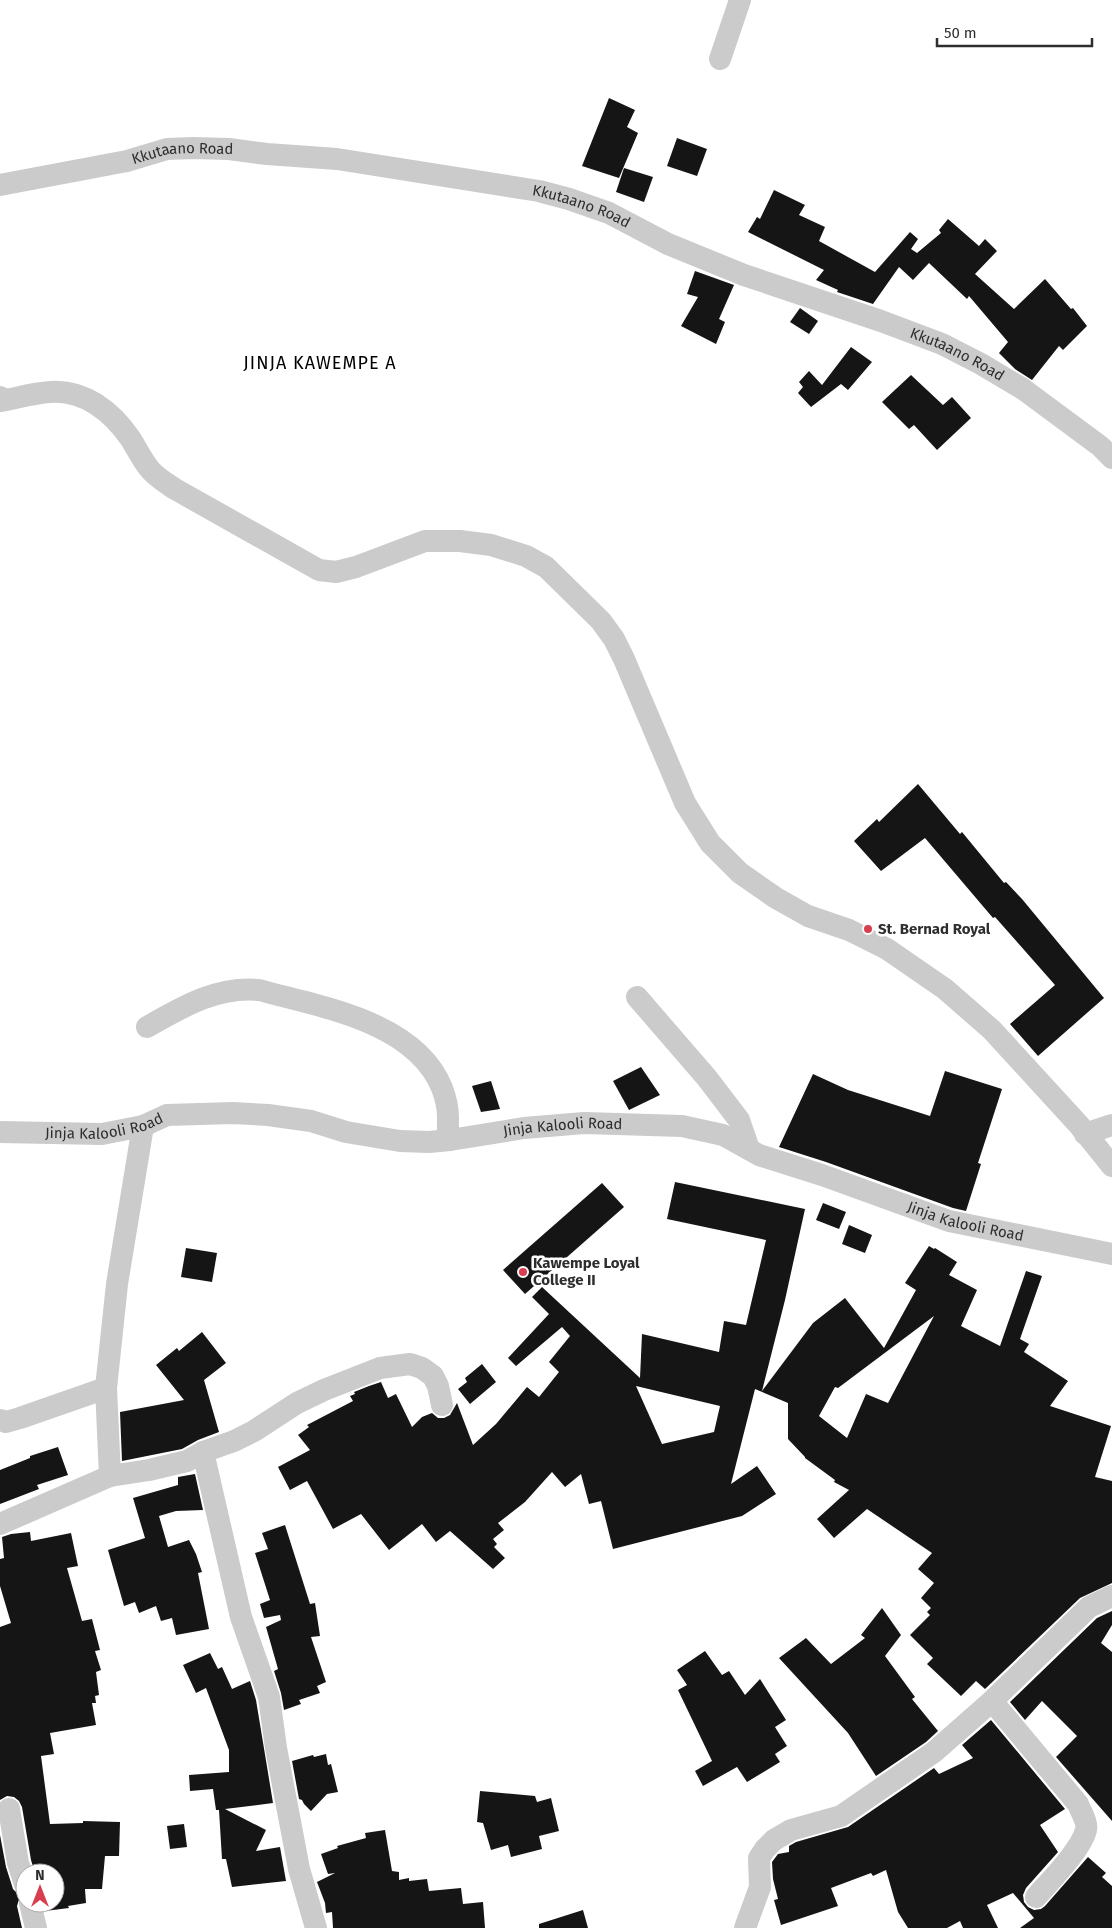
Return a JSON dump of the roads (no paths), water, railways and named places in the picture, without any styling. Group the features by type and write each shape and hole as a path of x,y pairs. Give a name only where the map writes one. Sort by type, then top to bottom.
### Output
{"street":[{"path":"720,59 740,0"},
{"name":"Kkutaano Road","path":"0,185 126,161 167,149 193,148 229,149 337,159 539,191 609,213 668,244 744,275 881,321 942,344 1023,389 1100,446 1112,458"},
{"path":"0,406 51,392 70,392 92,402 112,415 130,438 148,468 162,480 319,570 336,572 356,567 425,541 460,541 491,545 526,556 546,567 601,621 614,639 624,658 685,802 710,843 740,873 776,898 808,916 850,930 887,949 945,989 992,1030 1112,1166"},
{"path":"146,1027 185,1005 243,989 259,990 353,1016 378,1025 398,1038 424,1060 441,1086 448,1116 447,1131 450,1140"},
{"path":"636,997 707,1078 739,1120 749,1149"},
{"name":"Jinja Kalooli Road","path":"0,1132 102,1134 143,1126 167,1115 233,1113 268,1115 311,1121 346,1132 400,1141 429,1142 524,1128 584,1123 682,1126 724,1135 759,1154 949,1221 1112,1254"},
{"path":"1085,1134 1112,1125"},
{"path":"110,1476 106,1388 117,1284 143,1126"},
{"path":"0,1524 110,1476 149,1470 187,1461 203,1452 234,1441 297,1403 380,1368 410,1364 422,1368 433,1376 438,1386 442,1405"},
{"path":"0,1420 6,1422 20,1418 106,1388"},
{"path":"203,1452 241,1617 269,1698 276,1748 299,1869 316,1928"},
{"path":"745,1928 760,1887 759,1858 764,1849 774,1840 791,1830 841,1816 934,1752 992,1701 1089,1607 1112,1596"},
{"path":"992,1701 1078,1804 1084,1817 1086,1829 1078,1847 1036,1897"},
{"path":"9,1809 18,1863"},
{"path":"32,1913 36,1928"}],"place":[{"name":"St. Bernad Royal","path":"868,929"},
{"name":"Kawempe Loyal College II","path":"523,1272"}],"district":[{"name":"JINJA KAWEMPE A","path":"320,363"}]}
